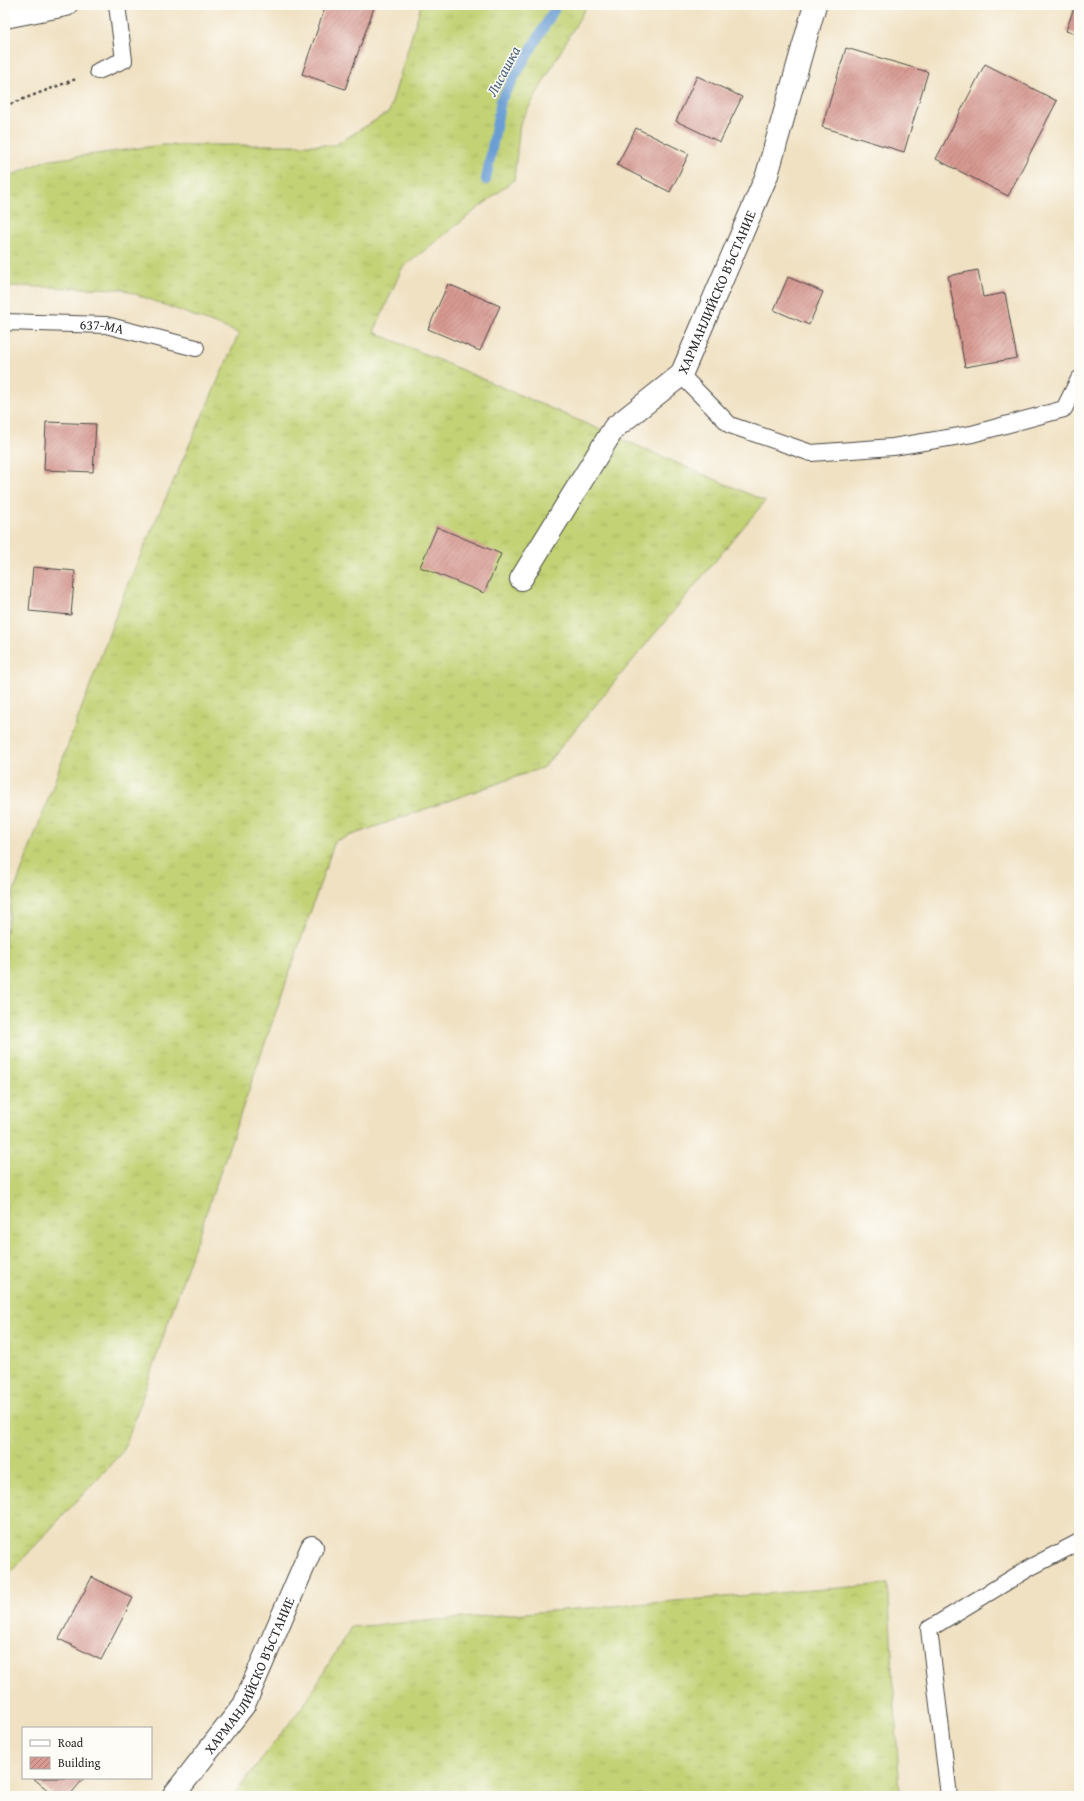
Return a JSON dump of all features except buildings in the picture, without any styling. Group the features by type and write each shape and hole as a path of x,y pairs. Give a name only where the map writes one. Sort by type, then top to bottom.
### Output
{"street":[{"path":"5,17 66,5"},
{"name":"ХАРМАНЛИЙСКО ВЪСТАНИЕ","path":"521,579 614,428 681,375 766,175 815,5"},
{"name":"ХАРМАНЛИЙСКО ВЪСТАНИЕ","path":"173,1796 244,1705 312,1547"}],"lane":[{"path":"98,71 124,60 117,5"},
{"name":"637-МА","path":"5,322 106,325 196,348"},
{"path":"681,375 730,425 811,454 893,447 972,434 1064,409 1079,380"},
{"path":"949,1796 929,1629 1031,1567 1079,1542"}],"path":[{"path":"5,106 98,71"}],"green space":[{"path":"421,5 587,5 520,123 514,180 402,268 374,332 765,501 544,767 335,841 124,1450 5,1578 5,937 13,894 126,588 239,333 122,289 5,286 5,178 44,161 162,145 335,145 389,112"},
{"path":"888,1584 900,1796 233,1796 305,1703 351,1627"}],"waterway":[{"name":"Лисашка","path":"486,180 501,100 557,5"}]}
